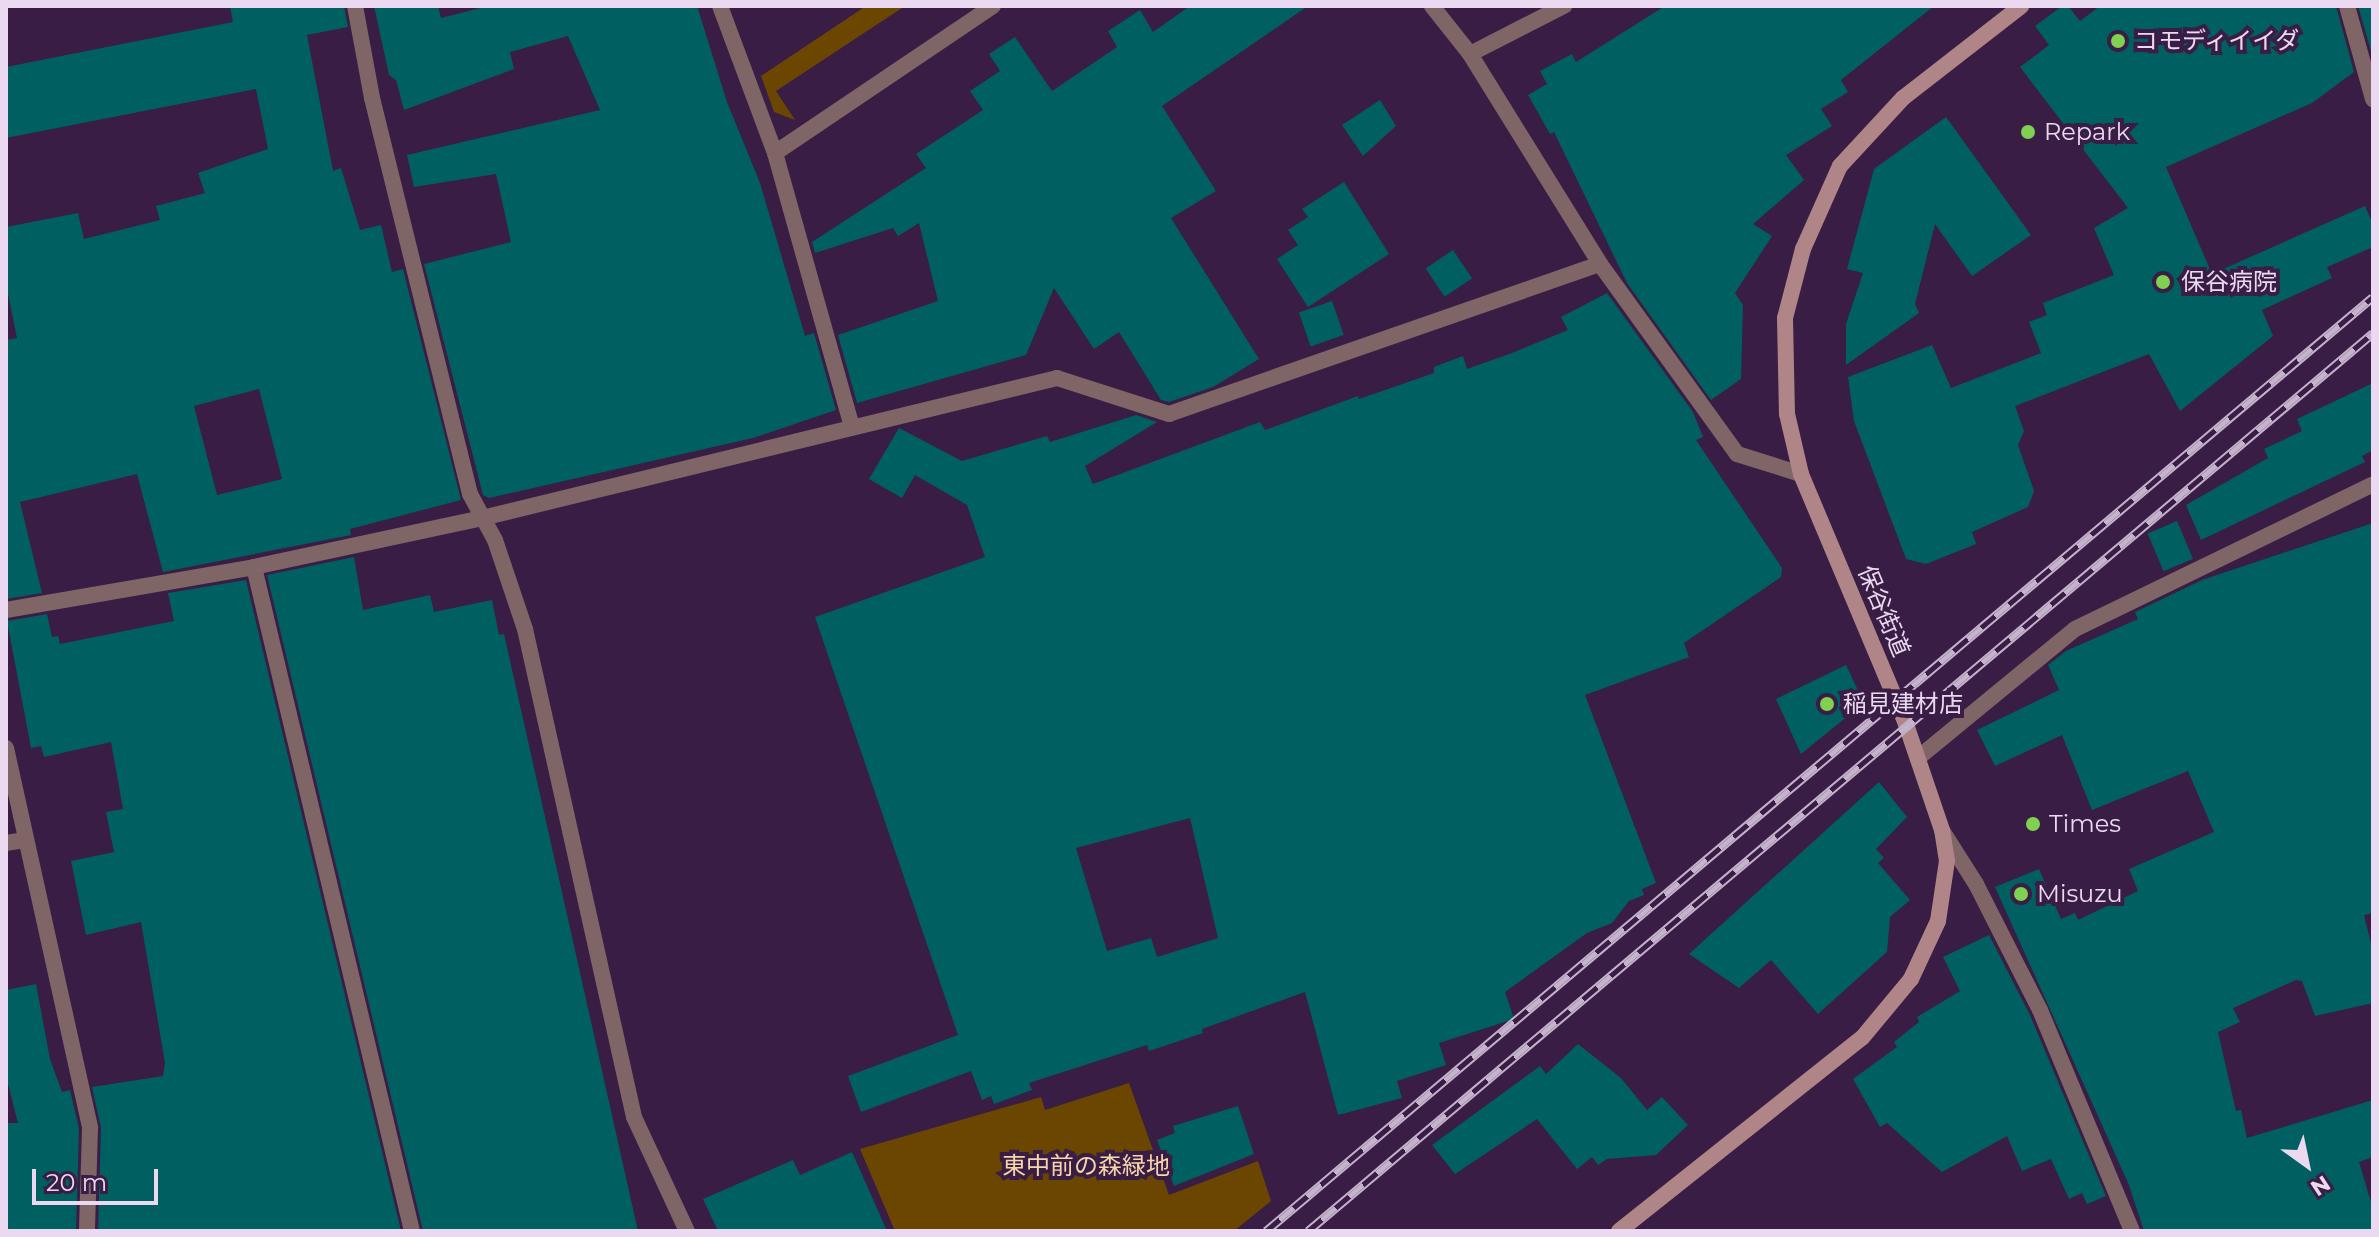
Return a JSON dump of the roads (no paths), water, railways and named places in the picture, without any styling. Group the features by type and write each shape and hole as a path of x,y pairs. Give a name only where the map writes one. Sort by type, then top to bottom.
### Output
{"main road":[{"name":"保谷街道","path":"1619,1231 1817,1076 1892,1007 1928,949 1938,921 1947,861 1942,830 1918,758 1801,474 1787,414 1785,328 1790,295 1817,210 1840,166 1870,130 2021,6"}],"street":[{"path":"355,6 437,365 470,494 525,629 634,1117 687,1231"},
{"path":"720,6 775,153 852,427"},
{"path":"775,153 993,6"},
{"path":"1432,6 1470,54 1600,264 1737,454 1801,474"},
{"path":"1470,54 1564,6"},
{"path":"2347,6 2373,99"},
{"path":"6,610 254,567 482,518 1057,378 1169,414 1600,264"},
{"path":"1918,758 2075,629 2373,484"},
{"path":"254,567 412,1231"},
{"path":"6,748 90,1128 87,1231"},
{"path":"1942,830 1976,884 2040,1010 2132,1231"},
{"path":"6,843 24,840"}],"railway":[{"path":"1266,1231 2373,297"},
{"path":"1308,1231 2373,333"}],"place":[{"name":"コモディイイダ","path":"2118,41"},
{"name":"Repark","path":"2028,132"},
{"name":"保谷病院","path":"2163,282"},
{"name":"稲見建材店","path":"1827,704"},
{"name":"Times","path":"2033,824"},
{"name":"Misuzu","path":"2021,894"}],"park label":[{"name":"東中前の森緑地","path":"1086,1166"}]}
